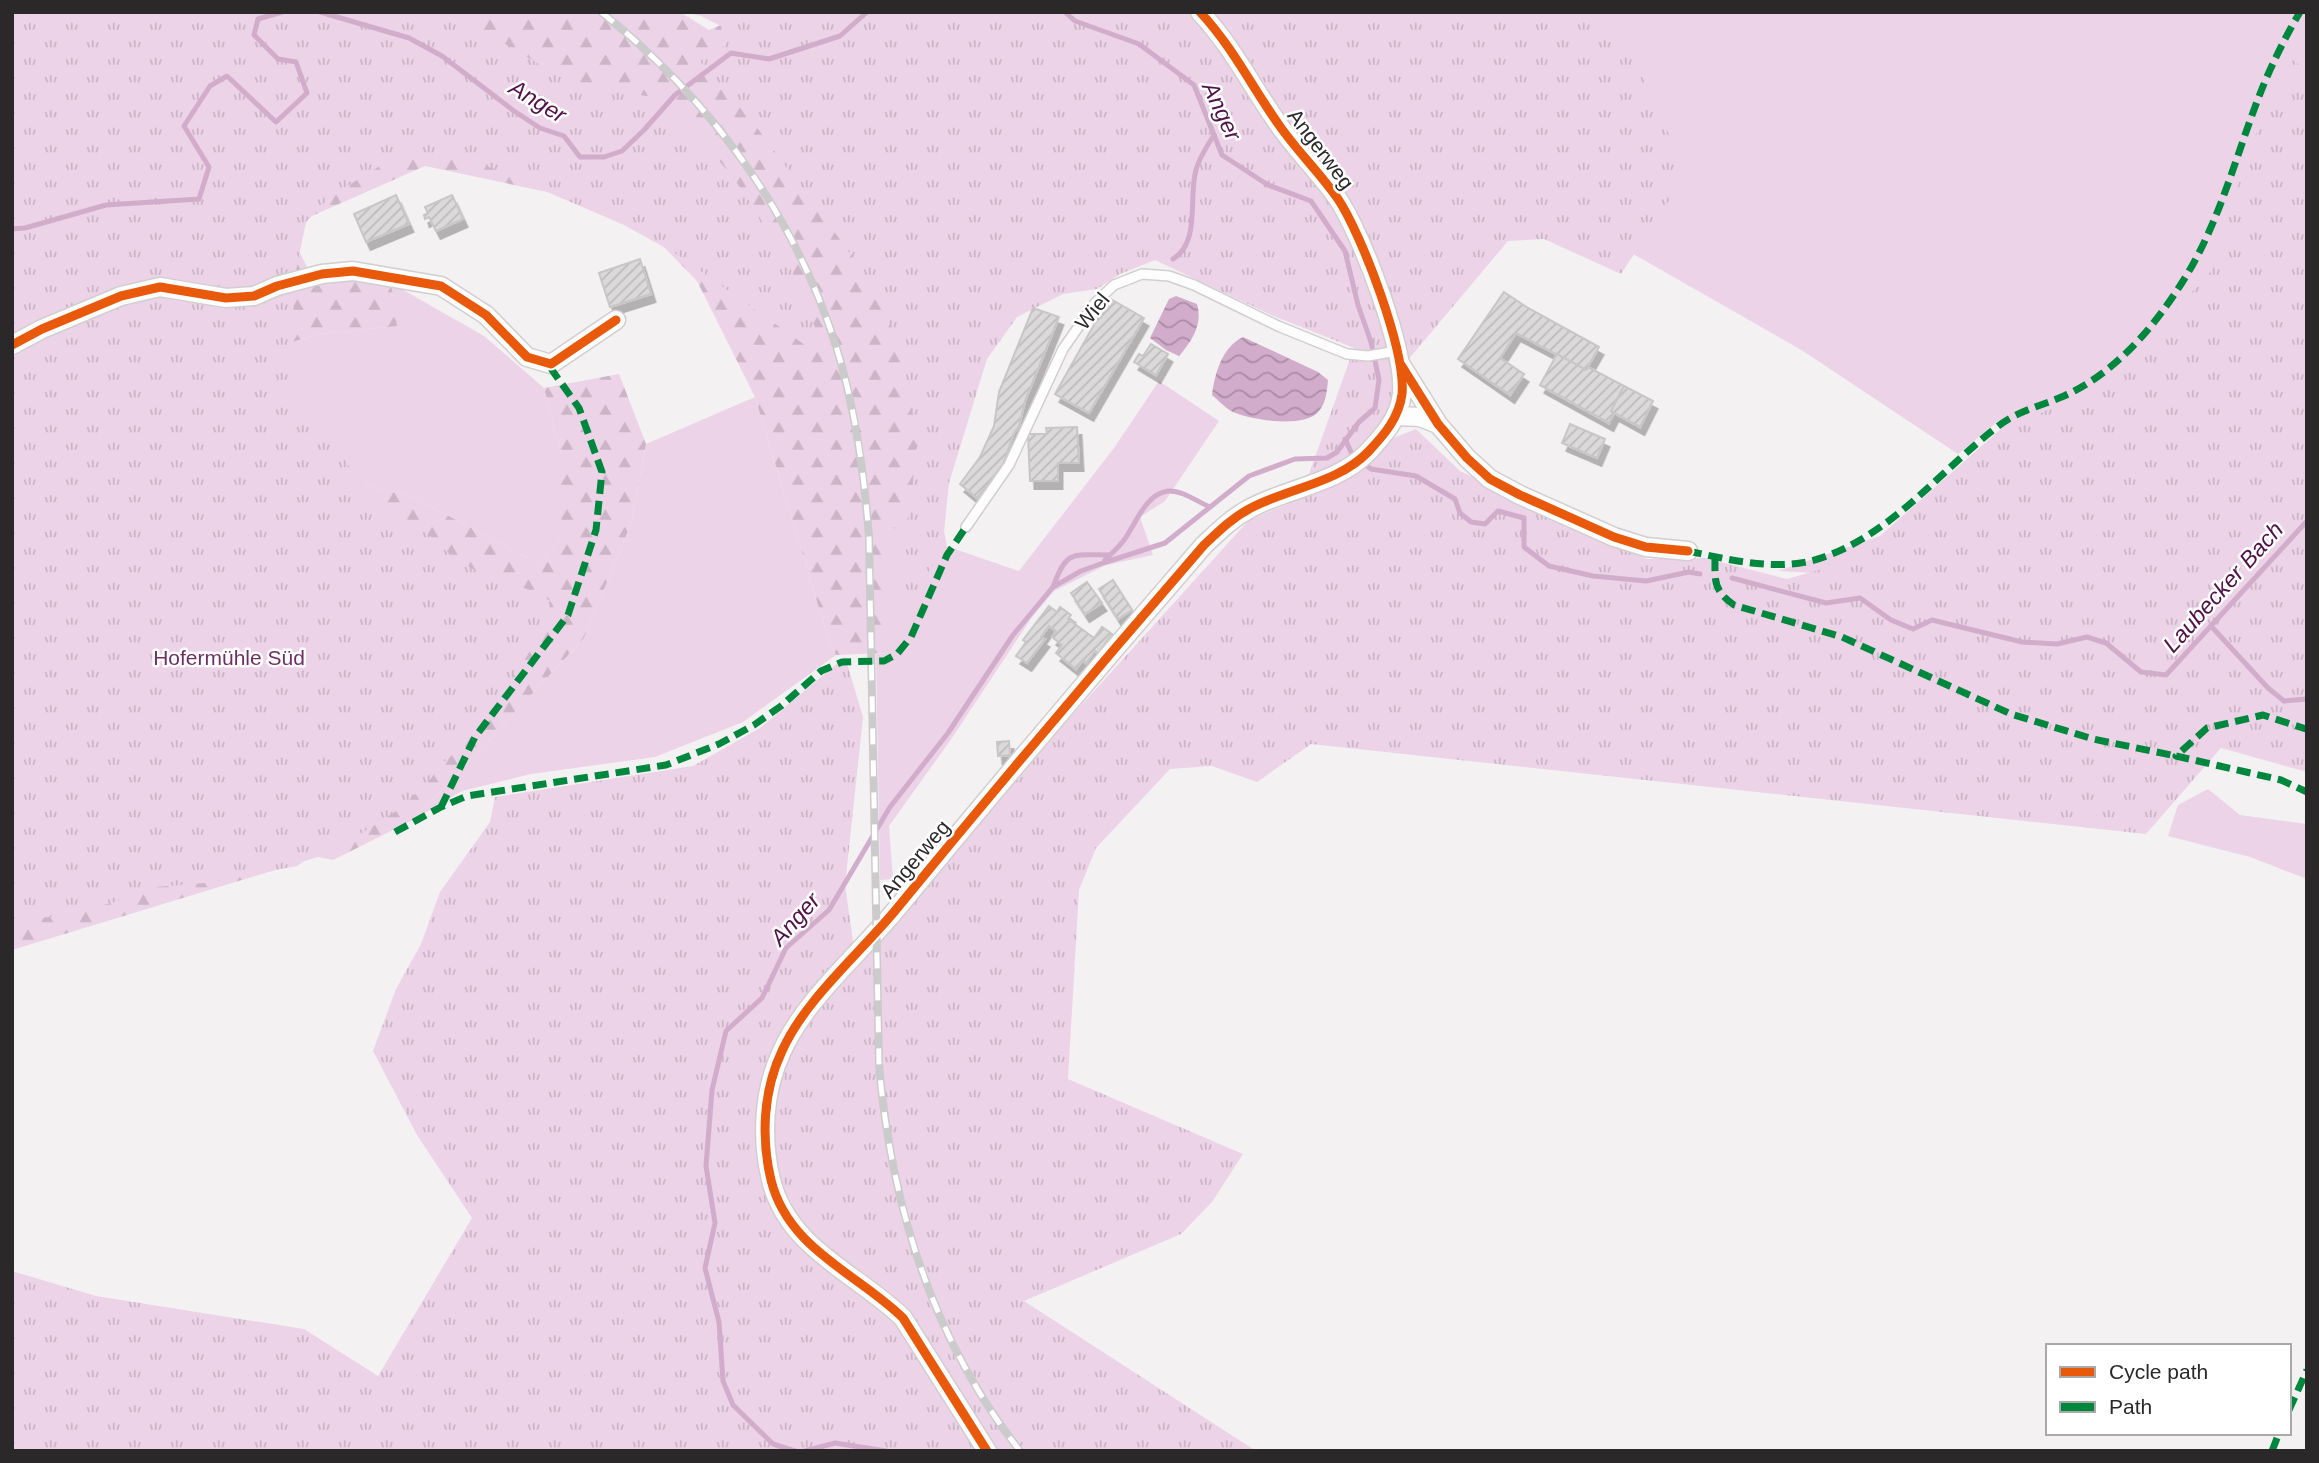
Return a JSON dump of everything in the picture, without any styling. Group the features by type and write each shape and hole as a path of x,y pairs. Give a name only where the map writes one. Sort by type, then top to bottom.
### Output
{"street":[{"name":"Angerweg","path":"987,1451 903,1318 886,1302 809,1245 783,1213 772,1182 766,1149 766,1106 774,1069 800,1019 1204,545 1229,521 1251,508 1348,468 1366,454 1397,415 1402,393 1395,355 1366,254 1339,200 1279,125 1236,56 1200,12"},
{"path":"12,345 42,329 121,296 160,287 226,298 245,297 322,274 353,271 441,286 486,315 527,357 551,364 616,320"},
{"name":"Angerweg","path":"1395,355 1438,424 1467,458 1490,479 1614,537 1646,547 1688,551"},
{"path":"1397,415 1420,417 1438,424"}],"lane":[{"name":"Wiel","path":"966,527 1009,465 1063,349 1095,303 1114,285 1142,274 1169,276 1347,354 1395,355"}],"green space":[{"name":"Hofermühle Süd","path":"12,12 452,12 544,67 585,85 652,97 698,136 732,176 757,212 767,232 785,255 815,327 815,336 812,344 805,345 678,255 624,225 492,168 464,159 439,156 398,160 380,166 331,196 306,222 294,280 292,382 296,403 319,437 331,442 358,481 394,517 427,533 446,551 474,570 538,593 550,601 543,626 518,670 430,780 401,808 340,847 308,858 297,866 205,883 144,888 112,903 12,925"},
{"name":"Hofermühle Süd","path":"252,12 680,12 709,30 751,12 894,300 928,441 947,547 885,525 885,653 836,655 829,641 755,397 697,281 659,242 599,203 425,166 287,227 314,281 354,276 391,283 397,326 321,334 189,370 226,452 411,496 539,564 561,538 561,453 544,388 619,374 646,444 632,521 584,638 411,821 333,860 318,857 12,950 12,192"},
{"path":"684,12 1612,12 1687,173 1621,274 1544,239 1508,241 1392,379 1400,405 1379,444 1416,429 1460,471 1647,559 1705,558 1787,579 1861,558 2017,425 2116,375 2212,270 2251,144 2293,60 2307,71 2307,772 2221,748 2146,834 1311,744 1257,782 1212,766 1170,769 1096,848 1079,890 1068,1079 1243,1154 1212,1202 1181,1234 1024,1301 1256,1451 12,1451 12,1271 96,1296 304,1329 378,1376 472,1218 417,1135 373,1051 396,989 421,944 440,892 490,822 495,797 693,766 760,728 845,657 863,717 845,885 855,955 1249,520 1300,499 1354,348 1269,314 1155,260 1120,274 1097,289 1063,294 1017,317 987,359 949,483 942,551 899,617 917,441 901,345 861,268 758,129 700,61 725,46 721,26 701,16"},
{"path":"1610,12 2307,12 2307,444 2196,593 1778,571 1880,536 2002,428 1997,422 1958,454 1803,351 1628,251"},
{"path":"391,283 484,336 544,388 561,453 561,538 539,564 411,496 226,452 188,370 321,334 396,326"},
{"path":"1159,381 1219,421 1165,501 1140,517 1153,555 1106,565 1054,591 1032,617 952,738 889,826 893,879 880,880 876,654 885,653 885,525 1019,571 1114,448"},
{"path":"755,397 829,641 836,655 743,722 655,757 531,774 462,791 411,821 584,638 632,521 646,444"},
{"path":"2208,789 2240,815 2307,824 2307,879 2250,857 2168,836 2178,805"}],"water":[{"path":"1176,296 1197,304 1199,318 1195,332 1179,356 1150,338 1169,299"},
{"path":"1243,337 1318,372 1328,380 1325,401 1319,411 1302,420 1264,420 1233,412 1212,395 1215,378 1225,354"}],"building":[{"path":"396,195 409,224 366,242 354,214"},
{"path":"452,195 463,219 436,231 429,217 425,219 424,215 428,213 425,207"},
{"path":"640,259 651,294 610,307 599,273"},
{"path":"1504,292 1599,347 1586,370 1516,333 1500,358 1524,374 1510,395 1458,359"},
{"path":"1109,298 1144,318 1089,413 1055,394"},
{"path":"1033,308 1059,317 1003,464 977,498 960,484 980,457 994,426 999,392"},
{"path":"1151,344 1168,354 1156,375 1134,362 1139,354 1143,356"},
{"path":"1557,354 1624,386 1611,411 1614,413 1609,423 1540,385"},
{"path":"1624,386 1653,401 1640,427 1611,411"},
{"path":"1570,424 1605,439 1597,458 1562,443"},
{"path":"1077,427 1079,463 1058,463 1058,481 1030,481 1028,434 1047,434 1046,428"},
{"path":"1113,580 1132,610 1118,619 1099,589"},
{"path":"1087,582 1102,603 1085,614 1071,593"},
{"path":"1049,606 1057,612 1060,607 1071,615 1068,619 1094,638 1102,627 1112,634 1098,653 1095,651 1086,663 1083,660 1076,669 1056,653 1062,645 1052,637 1056,631 1049,626 1041,637 1045,639 1027,663 1016,656 1026,642 1023,640"},
{"path":"1009,741 1010,755 998,756 997,742"}],"waterway":[{"name":"Anger","path":"12,229 25,228 106,205 199,199 209,167 184,126 210,86 227,76 276,122 307,93 296,62 278,59 254,35 258,19 282,12"},
{"name":"Anger","path":"320,12 409,38 442,56 514,111 540,128 564,136 580,157 604,157 622,151 675,95 731,53 769,59 840,36 867,12"},
{"name":"Anger","path":"795,1451 773,1444 733,1405 723,1381 719,1322 705,1268 715,1223 706,1166 712,1090 726,1031 762,998 786,948 829,910 890,807 948,733 1013,635 1053,587 1081,571 1165,543 1249,476 1295,459 1327,458 1337,452 1359,422 1375,408 1379,380 1345,251 1311,201 1268,185 1222,155 1194,85 1139,44 1075,21 1065,12"},
{"path":"1173,259 1187,242 1196,170 1214,135"},
{"name":"Laubecker Bach","path":"1345,439 1352,454 1371,469 1416,476 1455,499 1460,513 1471,522 1485,524 1498,511 1524,518 1524,547 1549,566 1593,576 1646,581 1689,572 1700,574"},
{"name":"Anger","path":"1105,560 1124,540 1147,504 1160,493 1179,492 1210,507"},
{"name":"Laubecker Bach","path":"1732,578 1826,603 1860,598 1891,620 1913,629 1932,620 2022,642 2057,644 2087,637 2106,643 2141,672 2166,675 2307,521"},
{"name":"Anger","path":"1053,587 1062,566 1072,557 1110,555"},
{"path":"2211,626 2268,688 2284,701 2307,699"},
{"name":"Anger","path":"805,1451 835,1443 886,1451"}],"railway":[{"path":"601,12 677,81 742,160 771,203 796,248 817,295 842,367 858,439 869,537 879,1065 885,1117 906,1219 921,1269 940,1317 989,1408 1020,1451"}],"marked path":[{"path":"1688,551 1773,565 1808,562 1849,546 1894,516 2005,421 2064,396 2121,358 2167,305 2204,244 2266,79 2300,12"},
{"path":"441,807 475,737 568,615 596,530 602,472 579,408 552,370 551,364"},
{"path":"395,832 467,796 666,765 719,744 754,725 781,706 821,671 842,662 884,661 897,654 911,637 947,555 966,527"},
{"path":"1715,557 1719,590 1734,605 1842,637 2011,714 2093,739 2176,756"},
{"path":"2307,726 2306,729 2263,715 2207,728 2176,756 2281,780 2307,792"},
{"path":"2291,1406 2307,1370"},
{"path":"2272,1451 2278,1435"}],"cycle path":[{"path":"987,1451 903,1318 826,1258 792,1224 780,1204 771,1180 765,1131 768,1098 782,1051 818,996 894,912 1204,545 1249,509 1327,479 1356,463 1380,439 1398,411 1402,394 1397,350 1370,265 1348,216 1331,189 1279,125 1232,53 1200,12"},
{"path":"12,345 42,329 121,296 160,287 226,298 254,296 277,286 322,274 353,271 441,286 486,315 527,357 551,364 616,320"},
{"path":"1401,365 1438,424 1467,458 1490,479 1614,537 1646,547 1688,551"}]}
